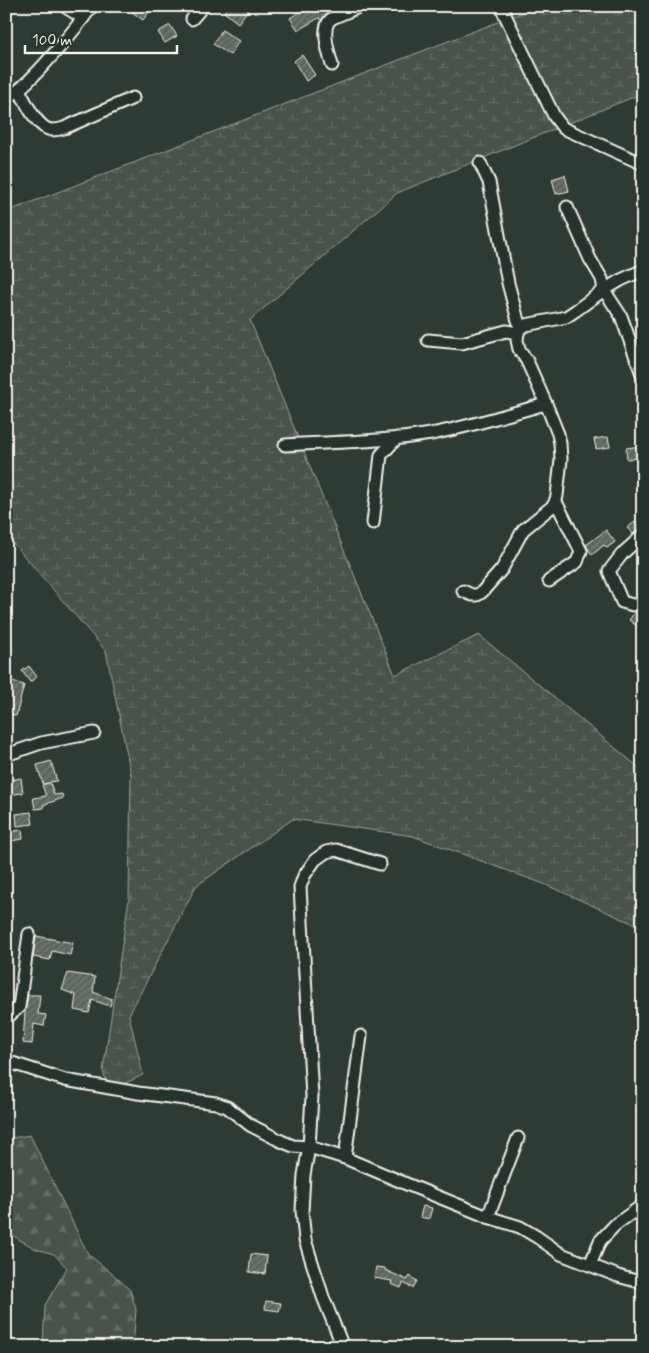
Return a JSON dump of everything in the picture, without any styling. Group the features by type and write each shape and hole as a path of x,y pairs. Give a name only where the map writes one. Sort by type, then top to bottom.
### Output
{"street":[{"path":"64,6 83,18"},
{"path":"6,97 11,97 34,76 92,6"},
{"path":"192,19 203,6"},
{"path":"332,65 326,38 326,26 330,20 360,6"},
{"path":"503,6 503,11 554,116 563,128 643,164"},
{"path":"19,90 36,119 44,128 52,130 72,125 133,98"},
{"path":"480,163 489,182 519,331 517,340 519,349 527,361 558,434 561,459 556,502 581,552 578,562 549,581"},
{"path":"567,206 590,259 602,279 604,290 621,316 643,377"},
{"path":"428,340 462,343 506,331 519,331 526,325 566,317 620,280 643,270"},
{"path":"286,445 397,438 429,434 463,428 546,404"},
{"path":"373,523 381,455 397,438"},
{"path":"463,591 472,595 482,592 502,569 521,533 556,502"},
{"path":"633,605 622,602 609,570 623,553 643,535"},
{"path":"6,755 41,743 94,733"},
{"path":"343,1347 323,1297 305,1240 302,1212 312,1096 300,887 304,876 315,860 326,852 336,850 380,864"},
{"path":"6,1017 19,1007 29,934"},
{"path":"345,1158 361,1036"},
{"path":"6,1061 65,1080 138,1093 216,1103 227,1107 250,1125 281,1141 293,1146 309,1147 345,1158 488,1217 520,1227 537,1236 561,1254 643,1283"},
{"path":"488,1217 518,1138"},
{"path":"590,1265 600,1241 615,1225 643,1206"}],"green space":[{"path":"539,6 643,6 643,93 397,193 250,320 395,675 479,635 643,771 643,928 544,884 413,836 293,819 196,886 129,1015 143,1075 108,1091 103,1070 129,899 131,775 106,651 6,535 6,212"},
{"path":"30,1135 88,1254 130,1290 136,1309 133,1347 41,1347 43,1344 45,1305 67,1268 54,1254 36,1249 6,1230 6,1139"}],"building":[{"path":"136,6 153,6 143,20 132,12"},
{"path":"228,6 251,6 238,23 224,12"},
{"path":"309,6 334,6 321,20 319,18 298,30 290,18"},
{"path":"170,25 177,36 165,43 158,32"},
{"path":"222,30 239,41 230,55 213,44"},
{"path":"302,55 315,75 306,81 294,61"},
{"path":"565,175 569,191 556,194 552,179"},
{"path":"608,437 610,447 596,449 594,439"},
{"path":"641,446 642,458 627,459 626,448"},
{"path":"635,522 640,528 633,534 627,528"},
{"path":"606,530 615,542 607,548 604,545 592,555 586,545"},
{"path":"635,612 643,618 643,631 629,620"},
{"path":"29,666 37,677 30,682 22,671"},
{"path":"9,681 24,685 16,716 6,713 6,692"},
{"path":"51,761 57,781 50,782 54,795 62,794 63,798 43,805 44,808 35,809 33,798 46,796 42,785 49,783 43,784 37,765"},
{"path":"21,778 23,793 6,795 6,781"},
{"path":"31,812 33,824 17,826 16,814"},
{"path":"22,830 23,839 10,841 8,832"},
{"path":"36,936 73,943 70,955 52,951 50,960 33,957"},
{"path":"68,973 95,977 93,992 112,999 110,1006 92,1000 89,1013 74,1010 76,995 62,990"},
{"path":"28,995 40,995 38,1014 46,1015 44,1026 34,1024 32,1044 23,1043"},
{"path":"423,1206 432,1208 429,1219 420,1217"},
{"path":"251,1254 267,1256 265,1274 249,1272"},
{"path":"376,1267 385,1268 385,1270 407,1280 410,1276 417,1281 413,1288 403,1283 401,1288 391,1284 392,1281 374,1278"},
{"path":"266,1301 281,1303 279,1311 265,1309"}]}
